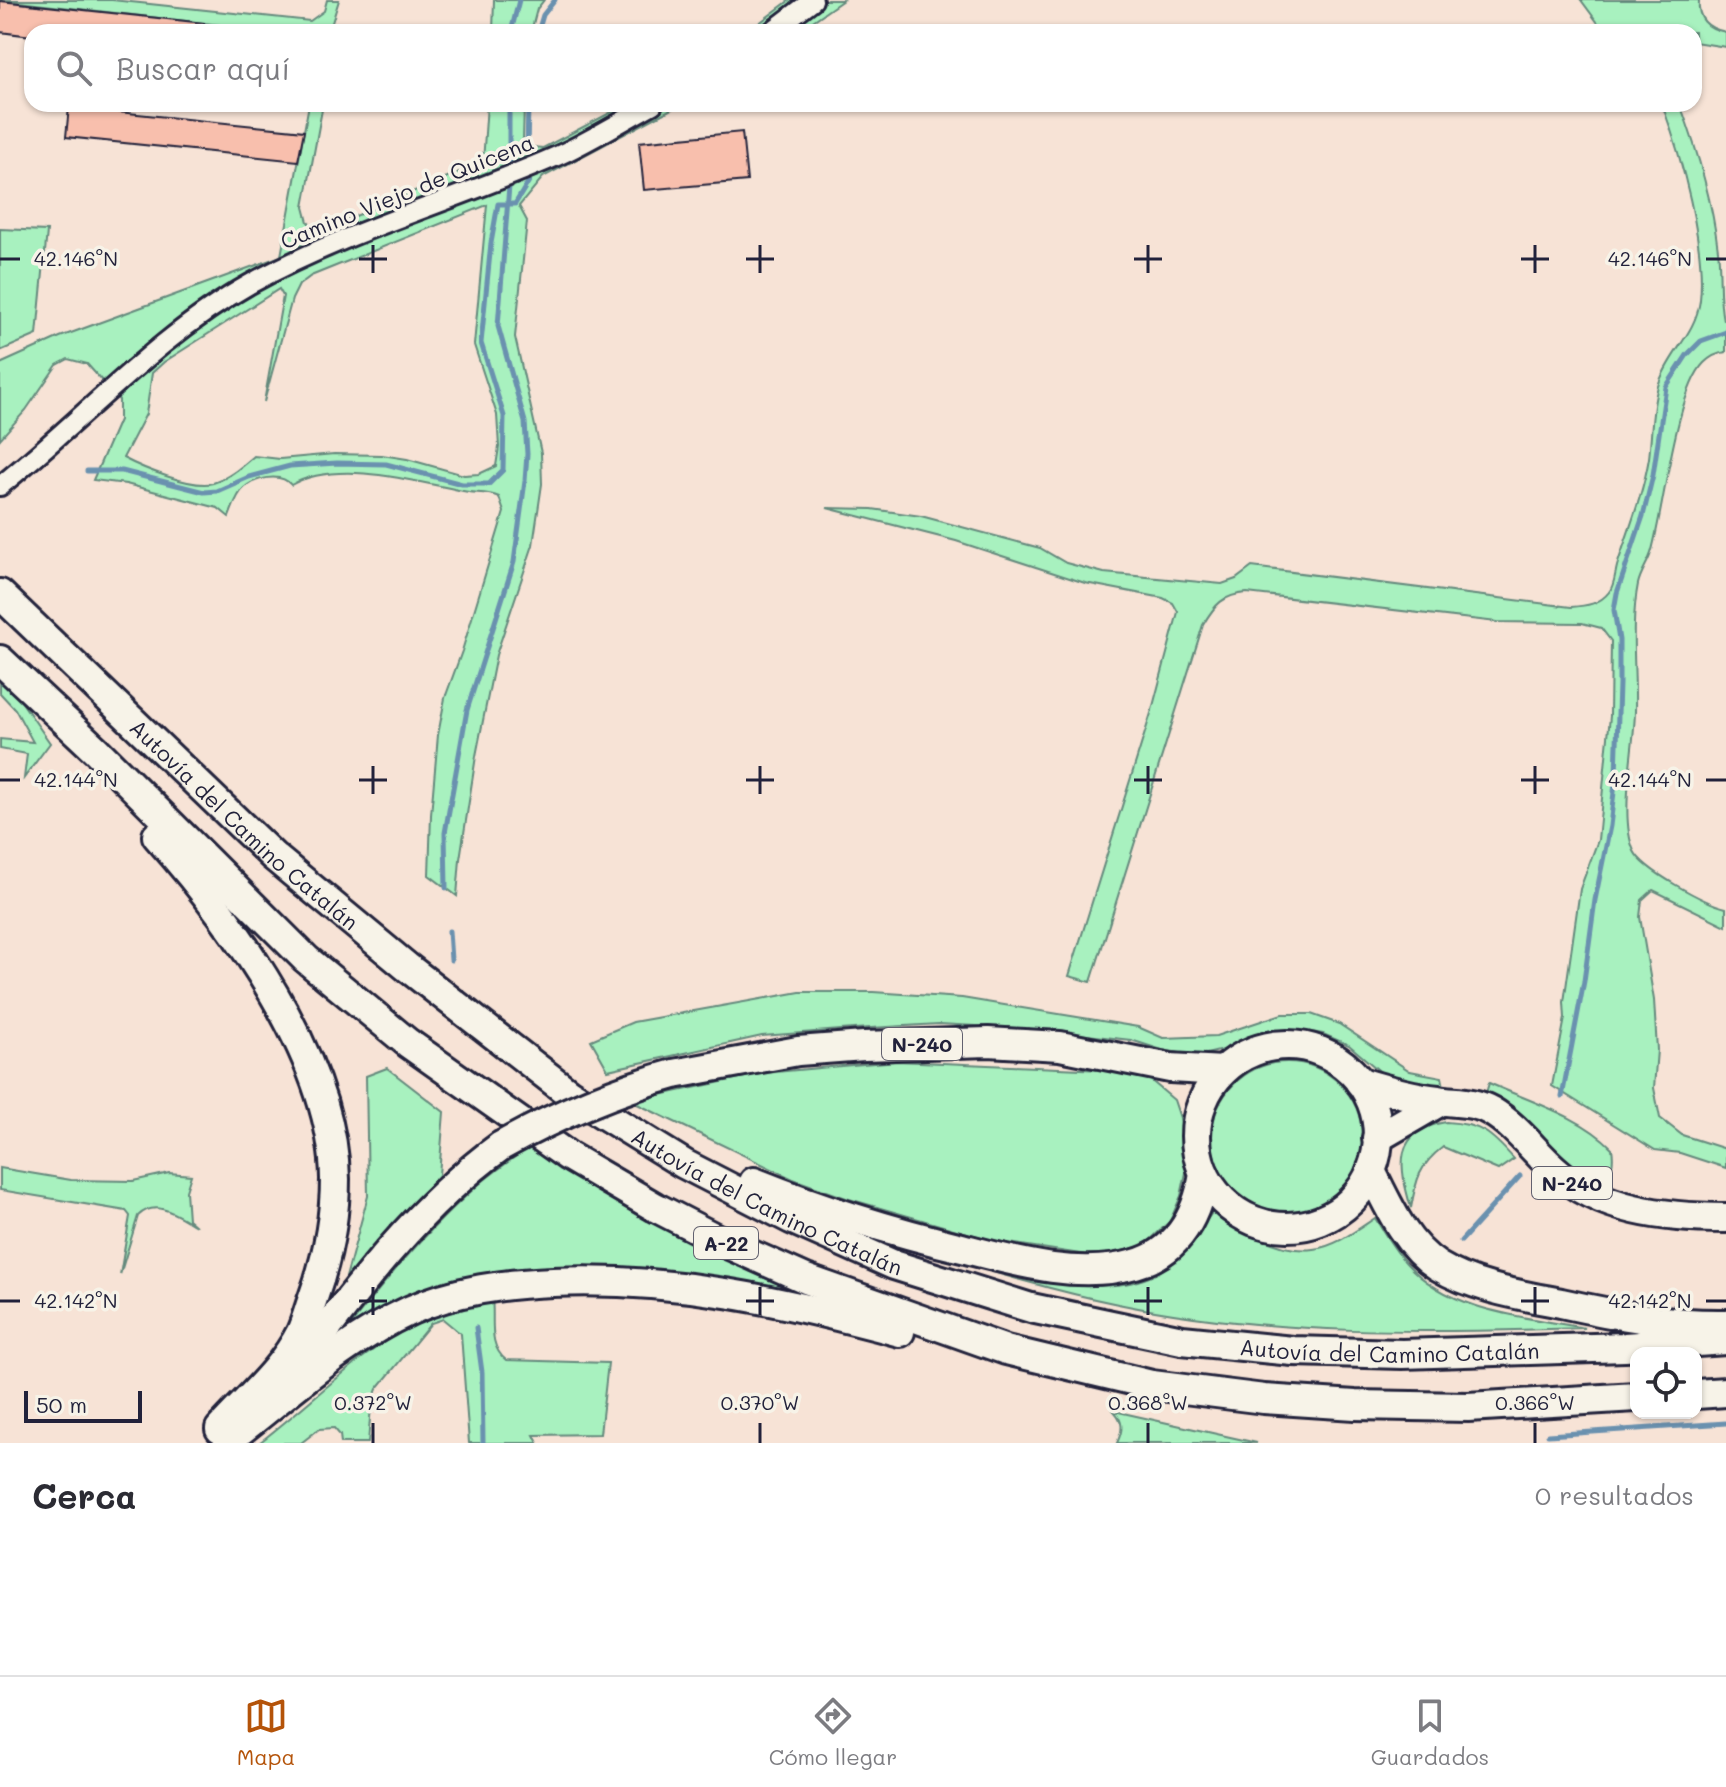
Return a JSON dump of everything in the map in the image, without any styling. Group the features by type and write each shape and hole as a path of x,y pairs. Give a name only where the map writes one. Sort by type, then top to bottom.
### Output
{"highway":[{"name":"Autovía del Camino Catalán","path":"0,594 273,856 407,967 569,1093 684,1164 791,1219 894,1265 1031,1308 1182,1340 1293,1351 1402,1354 1625,1347 1726,1340"},
{"name":"Autovía del Camino Catalán","path":"0,660 96,750 306,959 408,1043 568,1156 655,1207 725,1243 842,1294 1006,1350 1152,1385 1264,1399 1355,1405 1468,1407 1630,1397"},
{"path":"0,675 159,839 207,895 286,1015 300,1042 326,1120 335,1178 327,1259 301,1331 279,1366 218,1440"},
{"name":"N-240","path":"218,1440 289,1378 397,1242 449,1187 501,1146 553,1117 605,1095 674,1074 798,1051 864,1046 988,1042 1060,1046 1170,1068 1223,1071"},
{"name":"N-240","path":"1294,1045 1332,1057 1360,1082 1377,1119 1378,1150 1360,1191 1338,1212 1311,1224 1272,1226 1240,1214 1213,1189 1198,1154 1196,1130 1200,1107 1223,1071 1244,1056 1269,1047 1294,1045"},
{"path":"1170,1068 1200,1107"},
{"name":"N-240","path":"1360,1082 1397,1093 1475,1104 1490,1111 1555,1170 1589,1195 1627,1208 1673,1216 1726,1218"},
{"path":"569,1093 706,1163 812,1205 973,1251 1071,1270 1104,1271 1137,1264 1162,1252 1184,1232 1195,1213 1204,1174"},
{"path":"1377,1138 1441,1101"},
{"path":"1371,1171 1411,1243 1437,1266 1474,1282 1596,1312 1726,1324"},
{"path":"218,1440 341,1351 411,1311 466,1292 530,1283 655,1283 745,1295 814,1309 988,1356 1078,1375 1152,1385"},
{"path":"1702,1394 1726,1392"}],"street":[{"path":"782,24 813,0"},
{"name":"Camino Viejo de Quicena","path":"0,486 180,331 249,285 294,261 399,216 561,154 638,112"}],"green space":[{"path":"0,0 112,0 310,21 324,11 327,0 339,0 332,24 212,24"},
{"path":"494,0 544,0 537,9 533,24 493,24"},
{"path":"790,0 843,0 808,24 758,24"},
{"path":"1581,0 1699,0 1700,13 1705,22 1714,29 1726,32 1726,47 1702,43 1702,24 1598,23"},
{"path":"308,112 322,112 304,207 308,222 314,228 325,229 483,162 486,112 524,112 523,141 532,147 543,148 612,112 666,112 543,177 519,206 527,221 515,337 541,453 542,484 533,545 496,655 476,756 457,896 429,875 438,735 445,698 504,512 499,497 376,474 330,474 310,477 291,485 281,479 268,478 244,488 229,517 218,508 126,484 93,480 119,420 119,400 87,364 68,359 57,365 26,410 0,439 0,364 60,337 281,256","holes":["487,205 474,345 497,415 499,447 496,466 479,474 464,475 382,455 334,454 280,459 254,456 235,472 204,484 168,476 123,458 146,414 152,373 164,362 279,289 283,296 264,402 292,299 299,285 311,276"]},
{"path":"1665,112 1683,112 1704,176 1718,250 1721,311 1723,320 1726,320 1726,352 1704,363 1686,398 1657,531 1638,584 1634,631 1635,712 1627,803 1630,837 1640,859 1690,893 1726,908 1726,926 1653,890 1642,900 1640,917 1654,1000 1657,1050 1654,1088 1660,1118 1682,1135 1726,1149 1726,1168 1680,1153 1655,1150 1552,1086 1565,1018 1564,1002 1580,889 1598,840 1610,716 1611,641 1601,628 1582,623 1497,622 1247,593 1220,602 1203,625 1091,982 1069,976 1152,710 1178,612 1173,603 1163,598 1085,583 956,541 827,508 872,509 921,516 1040,548 1066,563 1104,573 1222,584 1236,579 1252,567 1571,607 1597,602 1613,586 1639,498 1649,458 1658,386 1688,334 1700,300 1696,227"},
{"path":"0,229 47,231 37,335 0,351"},
{"path":"0,671 50,743 24,778 27,754 0,749 0,739 33,742 15,709 0,693"},
{"path":"800,992 873,992 962,998 1138,1027 1163,1038 1216,1036 1282,1014 1311,1014 1339,1024 1410,1071 1442,1077 1444,1087 1411,1087 1390,1080 1349,1045 1323,1034 1299,1030 1274,1033 1198,1056 1162,1050 1131,1040 1033,1029 939,1024 762,1036 608,1070 591,1040 633,1022"},
{"path":"897,1061 1127,1071 1148,1078 1174,1100 1180,1118 1187,1168 1181,1196 1170,1221 1145,1245 1100,1257 995,1241 849,1199 793,1179 631,1101 764,1073"},
{"path":"1287,1062 1316,1068 1340,1084 1356,1108 1362,1137 1356,1166 1340,1190 1316,1206 1287,1212 1258,1206 1234,1190 1218,1166 1212,1137 1218,1108 1234,1084 1258,1068"},
{"path":"387,1068 444,1112 439,1175 345,1281 368,1196 366,1076"},
{"path":"1489,1083 1554,1110 1599,1137 1612,1148 1612,1168 1606,1177 1588,1178 1511,1109 1486,1093"},
{"path":"1446,1122 1477,1128 1499,1143 1514,1159 1498,1170 1443,1147 1420,1174 1411,1208 1403,1165 1408,1142 1416,1133"},
{"path":"531,1145 852,1309 599,1269 510,1269 449,1280 382,1308 343,1335 422,1239 483,1181"},
{"path":"0,1168 71,1180 133,1181 169,1173 191,1175 186,1191 188,1219 196,1226 167,1210 145,1211 138,1216 120,1275 130,1216 126,1211 0,1190"},
{"path":"1214,1210 1260,1238 1287,1248 1300,1249 1329,1245 1375,1218 1407,1264 1445,1293 1514,1316 1585,1328 1409,1331 1234,1322 1094,1299 930,1253 1048,1281 1111,1285 1139,1281 1170,1264"},
{"path":"492,1299 494,1340 506,1360 608,1363 600,1434 534,1435 538,1443 469,1443 461,1334 443,1319 431,1323 377,1389 371,1406 368,1443 341,1443 340,1435 334,1428 319,1429 301,1443 259,1443 358,1361 399,1332 438,1312"},
{"path":"1114,1411 1257,1443 1117,1443 1122,1426"}],"building":[{"path":"0,1 204,23 24,24 24,35 0,32"},
{"path":"68,112 118,112 304,131 298,161 66,137"},
{"path":"742,132 747,181 644,190 639,142"}],"waterway":[{"path":"513,24 519,0"},
{"path":"540,24 543,15 555,0"},
{"path":"509,112 509,163"},
{"path":"527,153 528,112"},
{"path":"87,471 122,471 204,492 217,491 249,477 290,466 337,463 386,464 462,484 489,484 503,470 504,416 481,343 491,243 498,204 515,204 529,181"},
{"path":"446,888 445,833 467,710 514,562 525,481 525,422 498,326 509,186"},
{"path":"1562,1097 1610,826 1616,775 1619,640 1614,610 1617,593 1653,475 1666,387 1687,355 1701,341 1726,332"},
{"path":"449,931 451,960"},
{"path":"1461,1241 1520,1176"},
{"path":"476,1328 482,1372 483,1443"},
{"path":"1548,1435 1726,1423"}]}
